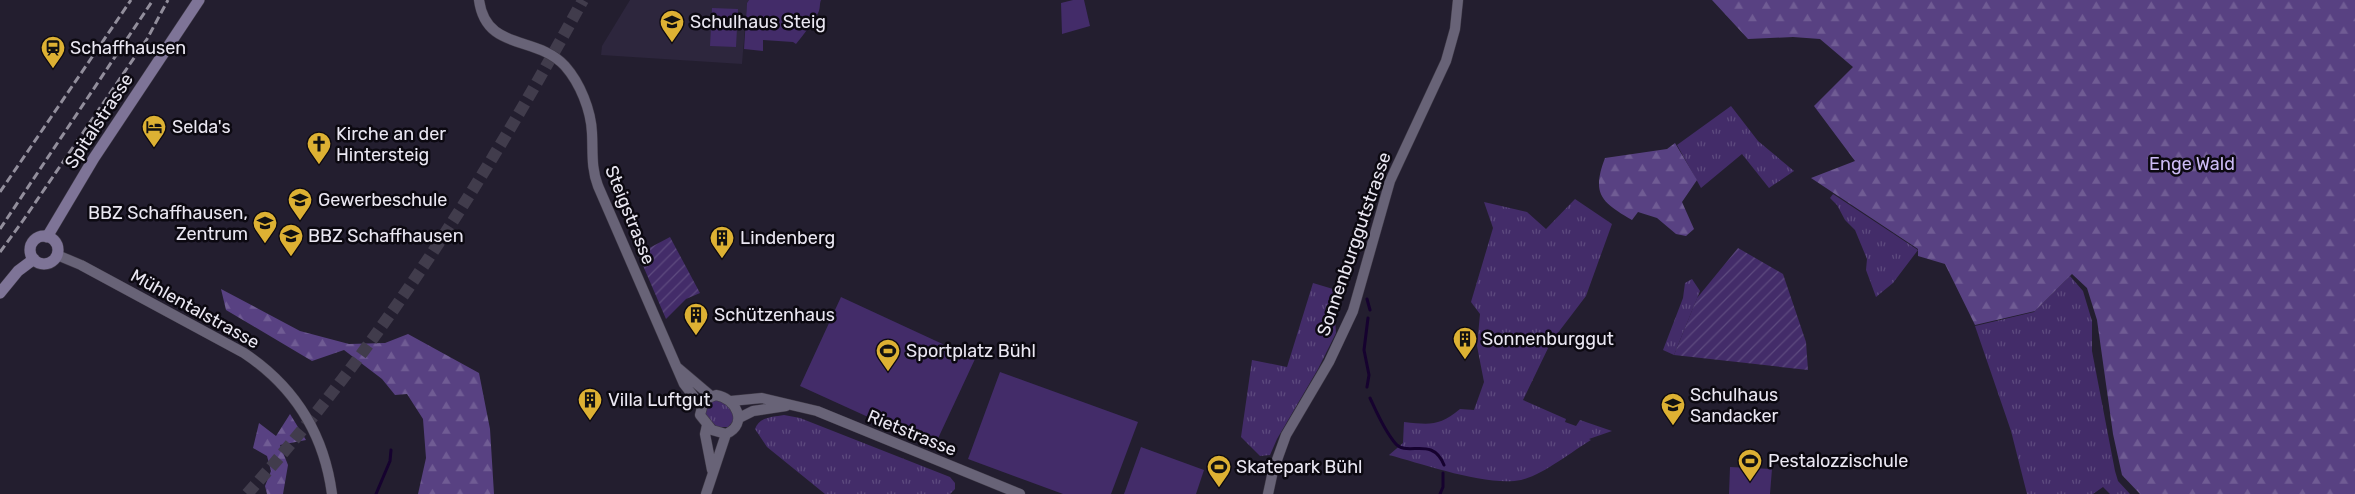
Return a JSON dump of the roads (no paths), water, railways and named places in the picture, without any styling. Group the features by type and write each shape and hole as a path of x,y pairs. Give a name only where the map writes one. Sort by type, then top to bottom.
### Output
{"main road":[{"name":"Spitalstrasse","path":"47,237 94,158 199,0"},
{"path":"47,237 56,244 57,255 53,261 47,264 40,263 34,259 30,250 34,241 47,237"},
{"path":"0,293 18,271 34,259"}],"street":[{"name":"Steigstrasse","path":"479,0 484,21 492,30 544,52 560,61 577,84 591,122 592,166 598,186 684,384 701,406"},
{"name":"Sonnenburggutstrasse","path":"1268,494 1273,470 1286,435 1329,362 1353,311 1390,181 1446,61 1455,29 1458,0"},
{"name":"Mühlentalstrasse","path":"57,255 81,265 244,353 266,370 295,402 313,428 327,463 332,494"},
{"name":"Steigstrasse","path":"678,368 711,396"},
{"path":"706,494 712,470 726,434 736,426 739,418 731,401 721,396 711,396 704,400 700,415 707,425 718,433 726,434"},
{"name":"Rietstrasse","path":"731,401 762,398 817,411 1020,494"},
{"name":"Rietstrasse","path":"739,418 752,411 791,405"},
{"path":"707,425 705,434 712,470"}],"waterway":[{"path":"1367,299 1370,310"},
{"path":"1367,387 1369,375 1364,350 1368,318"},
{"path":"1370,398 1384,427 1395,443 1406,449 1433,451 1439,456 1444,465"},
{"path":"376,494 390,461 391,450"},
{"path":"1440,494 1443,487 1443,473"}],"tunnel":[{"path":"247,494 343,379 430,257 509,130 583,0"}],"railway":[{"path":"0,192 131,0"},
{"path":"0,229 153,0"},
{"path":"0,252 147,39 168,0"}],"place":[{"name":"Schulhaus Steig","path":"672,43"},
{"name":"Schaffhausen","path":"53,69"},
{"name":"Selda's","path":"154,148"},
{"name":"Kirche an der Hintersteig","path":"319,165"},
{"name":"Gewerbeschule","path":"300,221"},
{"name":"BBZ Schaffhausen, Zentrum","path":"265,244"},
{"name":"BBZ Schaffhausen","path":"291,257"},
{"name":"Lindenberg","path":"722,259"},
{"name":"Schützenhaus","path":"696,336"},
{"name":"Sonnenburggut","path":"1465,360"},
{"name":"Sportplatz Bühl","path":"888,372"},
{"name":"Villa Luftgut","path":"590,421"},
{"name":"Schulhaus Sandacker","path":"1673,426"},
{"name":"Pestalozzischule","path":"1750,482"},
{"name":"Skatepark Bühl","path":"1219,488"}],"park label":[{"name":"Enge Wald","path":"2192,164"}]}
